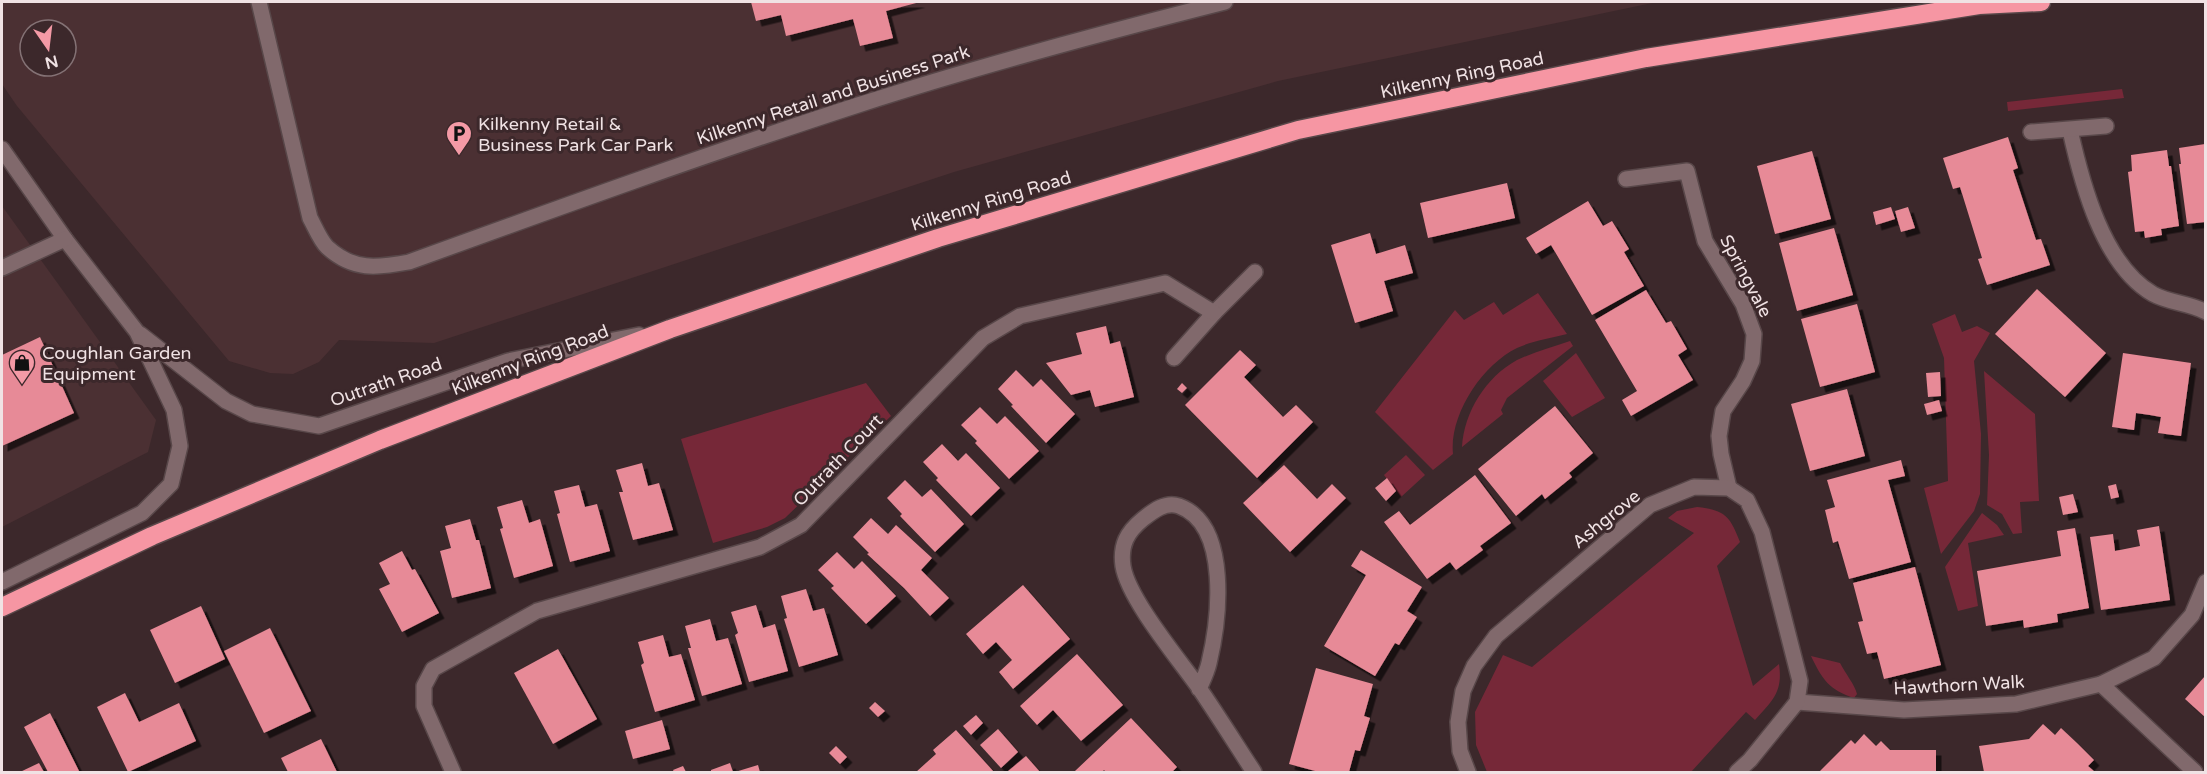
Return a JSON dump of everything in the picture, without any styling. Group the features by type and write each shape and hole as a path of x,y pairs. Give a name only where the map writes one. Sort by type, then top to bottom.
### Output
{"highway":[{"name":"Kilkenny Ring Road","path":"2,607 152,536 380,440 670,328 938,238 1298,130 1646,58 1979,5 2041,2"}],"street":[{"name":"Kilkenny Retail and Business Park","path":"259,2 310,218 326,246 351,263 379,268 409,262 671,168 860,105 1068,42 1225,2"},
{"path":"2031,132 2106,126"},
{"path":"2070,130 2076,158 2102,235 2126,273 2154,294 2205,310"},
{"name":"Outrath Road","path":"2,148 65,238 137,332 174,410 180,446 171,484 142,513 2,582"},
{"name":"Springvale","path":"1626,179 1687,171 1705,241 1743,304 1754,334 1752,361 1743,381 1724,411 1719,436 1720,454 1729,488"},
{"path":"2,268 65,238"},
{"path":"1174,358 1255,272"},
{"name":"Outrath Court","path":"453,772 424,706 424,686 433,669 537,611 760,547 801,525 983,338 1020,316 1165,283 1214,313"},
{"name":"Outrath Road","path":"137,332 226,401 252,414 319,426 508,361 670,328"},
{"name":"Ashgrove","path":"1468,772 1460,750 1459,732 1463,691 1474,666 1496,636 1650,505 1694,487 1729,488"},
{"path":"1729,488 1747,500 1762,532 1800,681 1797,702 1750,760 1737,772"},
{"path":"1199,689 1209,664 1218,600 1216,560 1204,529 1191,511 1176,504 1156,508 1131,529 1124,541 1124,567 1135,597 1254,772"},
{"name":"Hawthorn Walk","path":"1797,702 1904,710 2016,704 2101,684 2154,658 2192,615 2205,582"},
{"path":"2101,684 2195,772"}],"shaded area":[{"path":"2,2 1657,2 1278,81 954,172 434,343 339,340 319,362 293,374 270,373 229,361 17,106 2,84"},
{"path":"2122,89 2124,98 2008,111 2007,102"},
{"path":"2,206 156,420 148,452 2,527"},
{"path":"1538,293 1567,334 1517,348 1492,366 1470,393 1462,408 1456,423 1453,454 1433,470 1375,412 1455,310 1464,320 1494,302 1503,315"},
{"path":"1955,314 1962,332 1977,326 1990,333 1974,361 1981,434 1980,494 1974,511 1941,554 1924,488 1948,481 1944,358 1932,324"},
{"path":"1570,341 1573,346 1507,398 1501,410 1503,414 1462,447 1472,409 1496,376 1517,360"},
{"path":"1576,353 1605,398 1572,417 1543,381"},
{"path":"1984,371 2035,414 2039,501 2020,502 2022,533 2013,534 2002,514 1987,505 1989,455"},
{"path":"866,383 891,416 785,518 767,527 713,543 681,439"},
{"path":"1406,455 1425,475 1401,497 1384,475"},
{"path":"1697,507 1714,510 1725,516 1733,526 1740,542 1717,566 1753,686 1779,664 1778,689 1767,707 1755,720 1746,712 1691,772 1487,772 1476,745 1475,712 1503,655 1532,667 1694,533 1668,518 1677,511"},
{"path":"1982,513 1997,525 2004,535 1968,543 1978,606 1958,611 1945,567"},
{"path":"1811,656 1840,663 1856,690 1857,694 1854,698 1827,683"}],"building":[{"path":"751,2 920,2 886,11 893,38 860,46 853,19 786,36 781,15 756,21"},
{"path":"2008,137 2018,168 2013,170 2036,240 2041,239 2050,265 1987,285 1978,259 1982,258 1960,187 1953,189 1943,158"},
{"path":"2205,144 2205,222 2187,224 2179,148"},
{"path":"2167,150 2179,226 2161,229 2162,235 2145,238 2144,231 2135,232 2128,172 2132,171 2131,155"},
{"path":"1812,151 1831,219 1775,234 1757,166"},
{"path":"1507,183 1515,218 1428,238 1420,203"},
{"path":"1588,201 1603,226 1612,221 1629,249 1624,252 1644,286 1592,315 1551,245 1536,254 1526,238"},
{"path":"1891,207 1895,219 1876,225 1873,212"},
{"path":"1908,207 1915,228 1901,232 1895,211"},
{"path":"1834,228 1853,295 1797,311 1779,243"},
{"path":"1370,233 1376,254 1405,245 1413,273 1384,281 1393,311 1355,323 1331,245"},
{"path":"2037,289 2106,353 2065,397 1995,334"},
{"path":"1646,290 1666,323 1671,321 1687,349 1678,355 1693,380 1631,416 1622,400 1637,391 1595,320"},
{"path":"1857,304 1875,372 1820,387 1801,319"},
{"path":"1106,326 1110,344 1120,341 1134,397 1095,407 1090,390 1071,395 1046,363 1082,354 1076,333"},
{"path":"40,337 74,413 2,446 2,355"},
{"path":"1240,350 1256,365 1244,377 1283,417 1296,405 1313,422 1257,478 1185,405"},
{"path":"2123,353 2191,363 2181,436 2158,433 2161,417 2136,413 2134,430 2112,427"},
{"path":"1016,370 1033,387 1041,379 1075,414 1046,443 998,389"},
{"path":"1940,372 1941,396 1928,397 1926,373"},
{"path":"1182,383 1187,388 1182,393 1177,389"},
{"path":"1847,389 1865,456 1810,471 1791,404"},
{"path":"1939,400 1942,411 1927,415 1924,404"},
{"path":"1555,406 1593,453 1569,473 1572,477 1545,499 1542,494 1516,516 1478,469"},
{"path":"980,407 997,424 1005,416 1039,451 1009,479 961,425"},
{"path":"942,444 958,461 966,453 1000,488 971,516 936,480 938,478 923,462"},
{"path":"1901,460 1905,476 1888,480 1911,562 1849,579 1838,541 1833,543 1825,510 1835,507 1827,480"},
{"path":"642,463 648,486 659,483 673,530 633,540 619,492 623,492 616,470"},
{"path":"1284,465 1317,499 1332,484 1346,498 1290,552 1243,503"},
{"path":"1475,475 1511,523 1480,546 1483,550 1456,570 1450,562 1427,579 1384,522 1399,511 1410,525"},
{"path":"1387,478 1396,491 1386,501 1375,488"},
{"path":"905,480 922,497 931,489 964,524 935,552 900,516 902,514 887,498"},
{"path":"2116,484 2119,497 2111,499 2108,486"},
{"path":"579,485 585,507 597,504 610,551 570,562 557,514 560,513 554,491"},
{"path":"2073,494 2078,512 2063,515 2059,497"},
{"path":"522,500 529,523 540,519 553,566 514,578 500,529 503,528 497,507"},
{"path":"871,518 888,534 896,525 932,558 921,570 949,598 930,616 867,554 869,553 853,537"},
{"path":"470,519 476,540 479,540 491,588 452,598 440,551 451,548 445,526"},
{"path":"2159,526 2170,600 2101,610 2090,537 2113,534 2115,551 2140,546 2137,530"},
{"path":"2075,528 2089,608 2057,614 2058,622 2024,628 2023,620 1986,626 1977,571 2061,556 2057,531"},
{"path":"1361,550 1422,587 1407,611 1417,617 1399,645 1395,643 1375,676 1324,646 1366,575 1351,566"},
{"path":"402,551 412,570 415,569 439,613 402,632 379,589 390,584 379,563"},
{"path":"837,552 854,569 862,561 896,596 866,624 831,588 834,586 818,570"},
{"path":"1915,567 1941,665 1884,679 1877,652 1867,654 1858,622 1863,621 1853,583"},
{"path":"1023,585 1070,639 1013,689 999,672 1012,660 996,642 983,654 966,634"},
{"path":"806,589 813,611 824,608 838,655 799,667 784,619 787,618 781,596"},
{"path":"756,605 763,628 775,624 788,671 749,682 735,635 738,633 731,612"},
{"path":"201,606 225,659 175,683 150,630"},
{"path":"710,619 716,641 728,638 742,684 702,696 688,648 691,648 685,626"},
{"path":"270,628 311,711 264,733 224,651"},
{"path":"663,635 669,657 681,654 695,700 655,712 641,665 644,663 638,642"},
{"path":"558,649 597,719 553,744 514,673"},
{"path":"1077,654 1123,705 1081,741 1053,710 1037,725 1020,706"},
{"path":"1316,668 1373,684 1364,716 1370,718 1360,751 1355,750 1349,772 1319,772 1289,764"},
{"path":"2205,676 2205,717 2185,699"},
{"path":"125,693 139,722 179,703 196,741 128,772 97,707"},
{"path":"875,702 885,711 878,717 869,708"},
{"path":"50,713 79,771 48,772 24,727"},
{"path":"976,715 983,723 971,735 963,726"},
{"path":"1131,718 1177,767 1172,772 1075,771"},
{"path":"662,720 670,749 633,759 625,731"},
{"path":"2043,724 2055,735 2061,728 2094,760 2088,766 2095,772 1984,772 1979,746 2029,739"},
{"path":"998,729 1018,752 1001,768 980,745"},
{"path":"956,730 994,772 916,772 936,754 933,750"},
{"path":"1864,734 1876,746 1881,741 1890,750 1936,750 1936,772 1819,772 1851,740 1855,744"},
{"path":"321,739 337,772 288,772 281,758"},
{"path":"836,746 847,757 840,764 829,753"},
{"path":"1026,756 1040,772 1007,772"},
{"path":"39,763 44,772 20,772"},
{"path":"730,763 733,772 711,772 711,770"},
{"path":"758,765 760,772 735,772"},
{"path":"683,766 686,772 674,772 673,770"}],"place":[{"name":"Kilkenny Retail & Business Park Car Park","path":"459,157"},
{"name":"Coughlan Garden Equipment","path":"22,386"}]}
